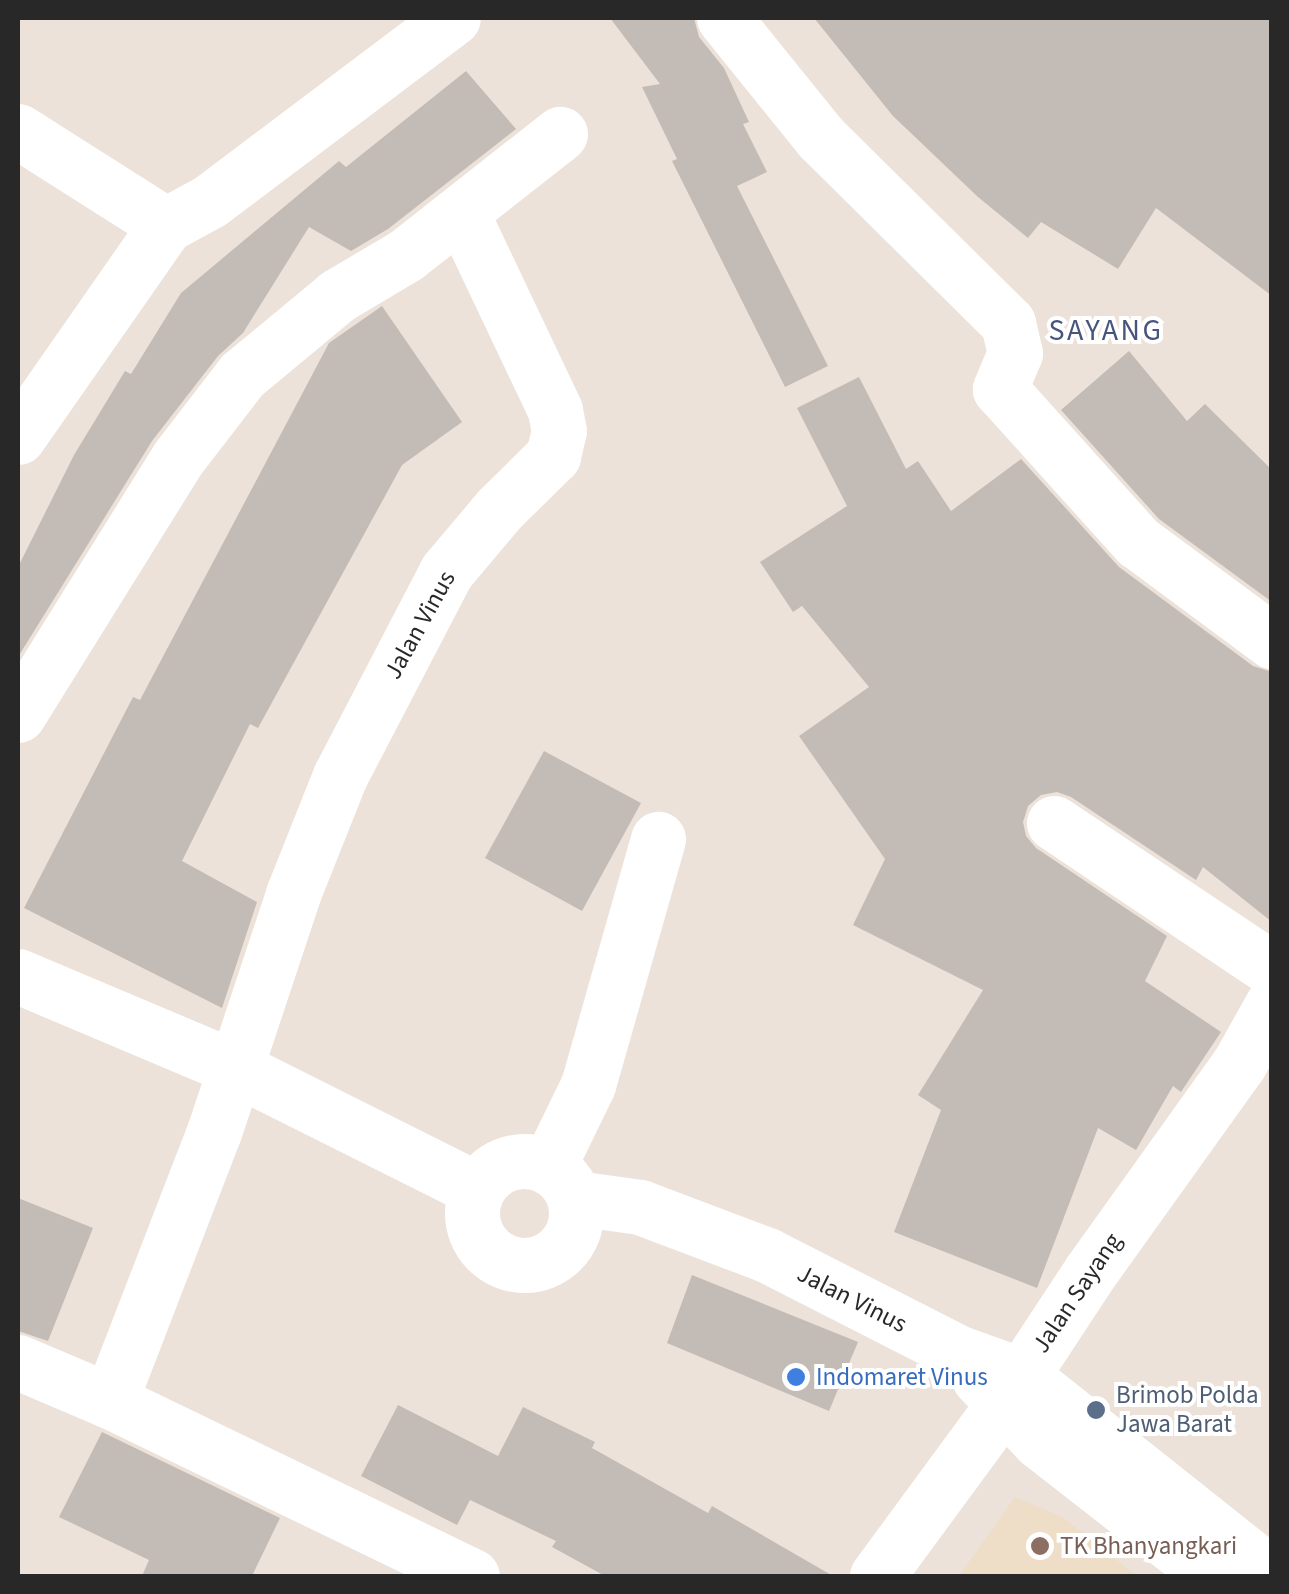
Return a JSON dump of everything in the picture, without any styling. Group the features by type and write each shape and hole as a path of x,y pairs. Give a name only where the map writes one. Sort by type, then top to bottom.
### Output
{"street":[{"path":"18,438 166,226 210,201 453,18"},
{"path":"724,18 821,138 1008,323 1016,353 1000,389 1138,542 1272,641"},
{"path":"18,131 166,226"},
{"path":"18,716 178,458 242,374 336,296 406,255 560,134"},
{"name":"Jalan Vinus","path":"110,1401 214,1132 292,894 340,776 446,572 498,509 554,456 559,430 555,410 462,214"},
{"path":"1054,823 1272,969"},
{"path":"562,1182 528,1161 507,1163 489,1173 471,1208 473,1229 483,1248 500,1260 519,1265 540,1264 558,1253 570,1238 562,1182 658,839"},
{"path":"18,976 233,1067 477,1190"},
{"name":"Jalan Sayang","path":"877,1576 1255,1068 1272,1005"},
{"name":"Jalan Vinus","path":"562,1182 766,1255 957,1352 1011,1391"},
{"path":"18,1362 110,1401 472,1576"},
{"path":"1011,1391 1272,1575"},
{"path":"1011,1391 1039,1441 1212,1576"}],"shaded area":[{"name":"TK Bhanyangkari","path":"1015,1497 1061,1516 1137,1576 959,1576"}],"building":[{"path":"610,18 694,18 699,37 724,68 749,122 743,124 767,172 737,186 828,366 785,387 672,161 677,159 642,87 660,84"},
{"path":"814,18 1272,18 1272,296 1156,208 1118,269 1041,222 1028,238 978,197 893,116"},
{"path":"466,71 516,129 388,229 351,251 309,227 243,333 218,356 152,441 18,657 18,567 74,455 125,371 131,374 181,293 339,161 346,167"},
{"path":"382,306 462,422 402,465 258,728 250,724 182,861 257,902 222,1008 24,908 133,697 140,700 329,343"},
{"path":"1129,351 1187,421 1205,404 1272,470 1272,602 1159,519 1061,410"},
{"path":"859,377 906,469 918,461 951,511 1021,459 1119,567 1253,666 1272,672 1272,922 1203,867 1196,880 1071,797 1057,792 1041,795 1028,806 1023,822 1026,836 1036,848 1167,936 1145,981 1221,1032 1181,1092 1173,1086 1136,1150 1098,1128 1037,1288 894,1232 941,1110 918,1095 983,990 853,925 885,859 799,736 869,687 802,606 793,612 760,562 847,506 797,408"},
{"path":"544,751 641,803 582,911 485,858"},
{"path":"18,1198 93,1228 48,1341 18,1331"},
{"name":"Indomaret Vinus","path":"692,1275 858,1342 829,1411 667,1343"},
{"path":"398,1405 498,1456 523,1407 595,1442 592,1448 708,1513 712,1506 833,1576 605,1576 552,1547 556,1541 470,1500 457,1525 361,1476"},
{"path":"102,1432 280,1518 252,1576 142,1576 149,1560 59,1517"}],"place":[{"name":"Indomaret Vinus","path":"796,1377"},
{"name":"Brimob Polda Jawa Barat","path":"1096,1410"},
{"name":"TK Bhanyangkari","path":"1040,1546"}],"district":[{"name":"SAYANG","path":"1106,331"}]}
